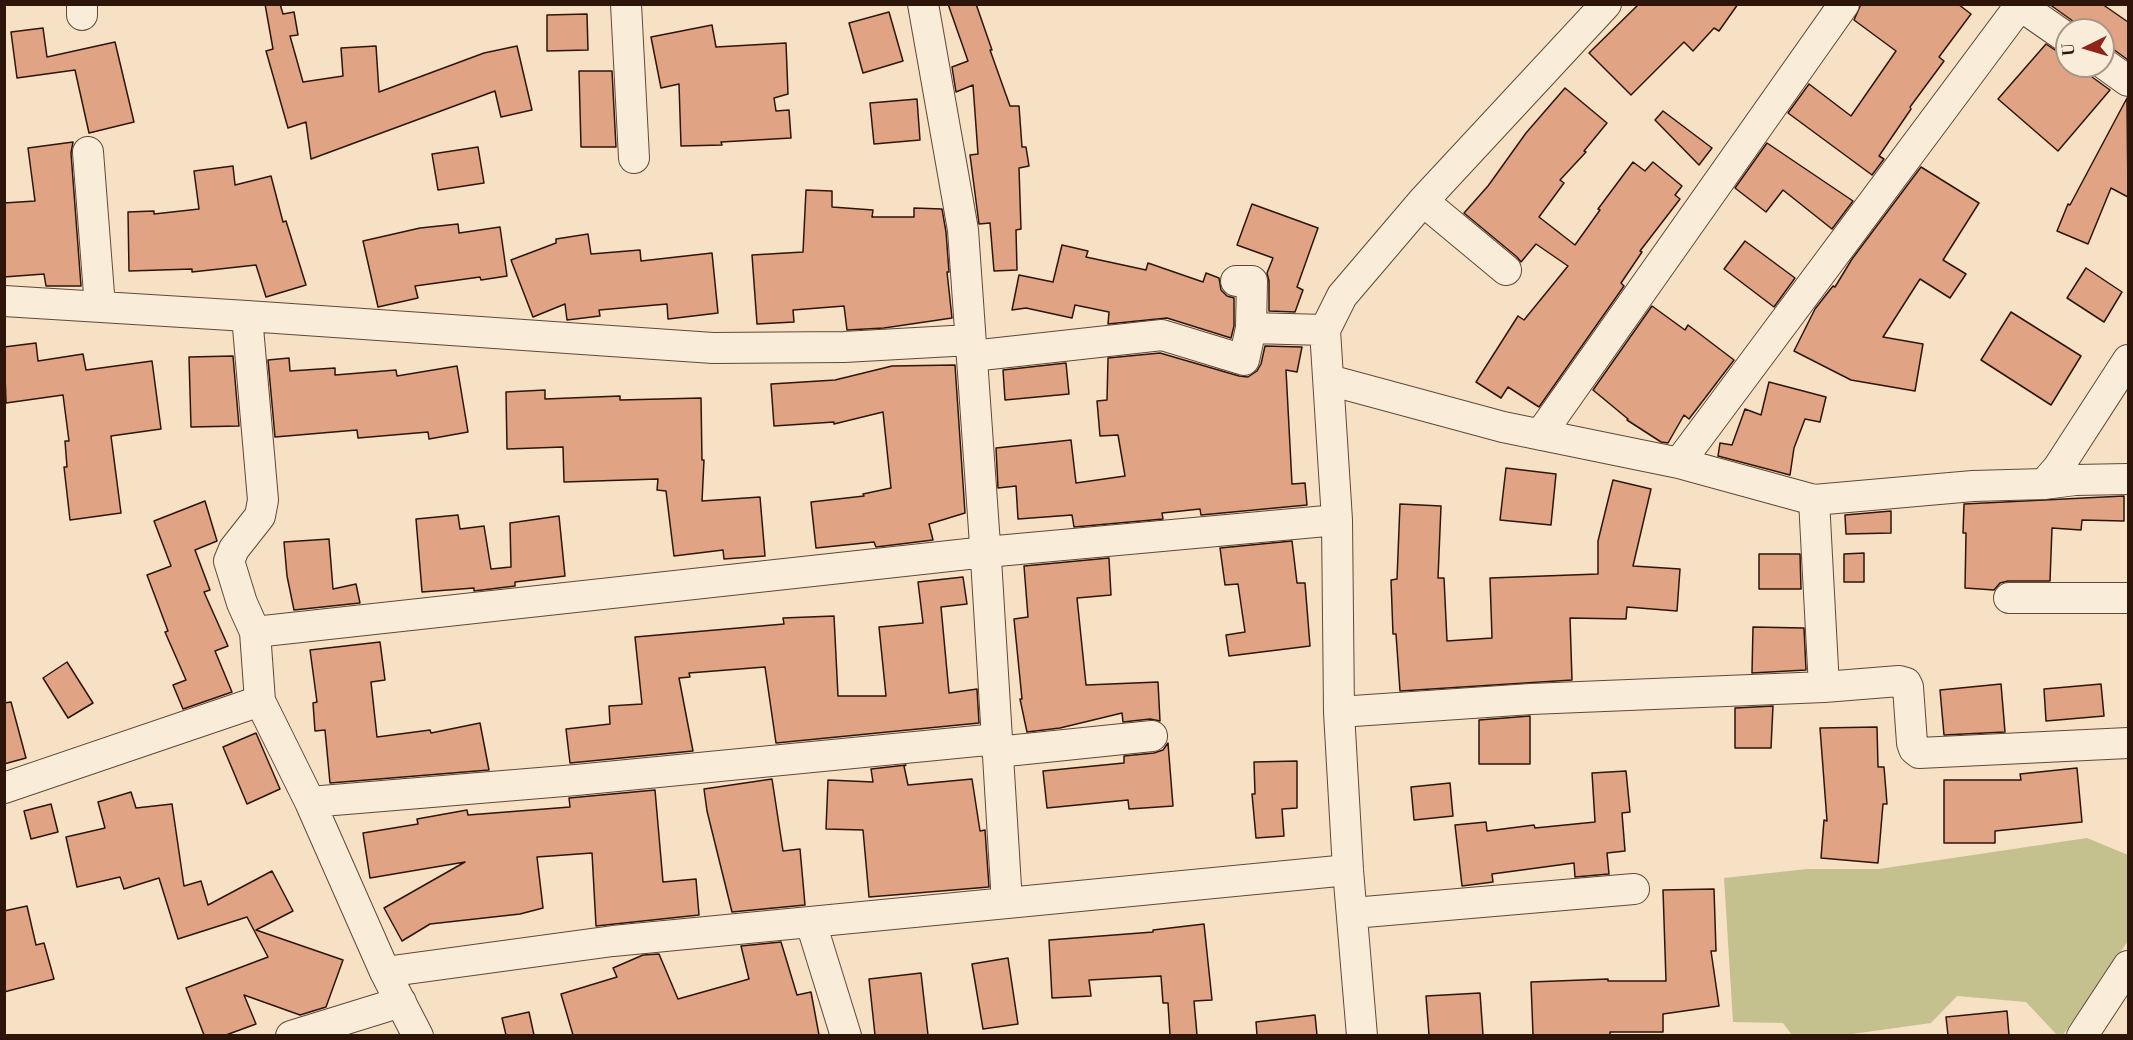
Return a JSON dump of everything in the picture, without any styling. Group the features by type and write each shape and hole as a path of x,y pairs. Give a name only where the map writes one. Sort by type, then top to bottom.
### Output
{"street":[{"path":"626,4 634,158"},
{"path":"923,4 963,230 986,552 1007,903"},
{"path":"1362,1035 1348,870 1339,712 1337,520 1325,330 1342,296 1423,201 1606,4"},
{"path":"1540,435 1844,4"},
{"path":"1679,463 2019,5 2055,30"},
{"path":"2115,72 2128,81"},
{"path":"88,152 100,307"},
{"path":"1423,201 1506,270"},
{"path":"4,302 713,348 971,348 1162,335 1244,360 1251,328 1252,281 1236,281"},
{"path":"247,316 263,500 260,516 234,549 229,561 242,603 255,632 260,701 310,802 385,972 418,1035"},
{"path":"1251,328 1325,330"},
{"path":"2044,484 2058,468 2128,360"},
{"path":"1329,380 1540,435 1679,463 1814,500 1973,486 2128,478"},
{"path":"1814,500 1824,687"},
{"path":"255,632 986,552 1337,520"},
{"path":"2009,598 2128,598"},
{"path":"1339,712 1531,699 1824,687 1899,681 1906,683 1909,691 1912,743 1914,749 1919,753 2128,743"},
{"path":"4,788 260,701"},
{"path":"310,802 997,745 1152,736"},
{"path":"385,972 613,941 1348,870"},
{"path":"1353,913 1634,890"},
{"path":"811,923 846,1035"},
{"path":"2082,1035 2128,966"},
{"path":"291,1035 401,1002"}],"shaded area":[{"path":"2087,838 2128,855 2128,941 2063,1035 2057,1035 2026,1002 1957,996 1931,1023 1845,1035 1792,1035 1783,1023 1733,1022 1724,878 1807,869 1879,869"}],"building":[{"path":"265,4 280,4 283,14 294,12 298,35 290,36 303,82 343,76 341,48 376,46 379,92 484,53 517,46 532,110 501,117 495,91 311,159 306,122 288,128 266,51 273,49"},
{"path":"948,4 976,4 1010,106 1019,106 1022,147 1026,147 1029,166 1019,168 1021,229 1016,230 1017,270 994,271 990,223 979,224 970,155 978,154 973,85 956,92 952,67 968,61"},
{"path":"1639,4 1738,4 1719,31 1714,28 1693,51 1684,42 1631,95 1589,53"},
{"path":"1861,4 1958,4 1971,14 1939,57 1944,61 1910,107 1911,109 1879,156 1884,159 1872,175 1788,113 1809,84 1851,116 1896,51 1854,20"},
{"path":"2049,4 2102,4 2128,22 2128,60 2115,50 2115,18 2069,18"},
{"path":"889,12 903,61 863,73 849,23"},
{"path":"587,14 588,50 547,51 547,15"},
{"path":"712,25 716,47 786,43 788,94 774,98 776,111 789,110 791,138 721,142 722,145 681,146 679,84 661,88 651,37"},
{"path":"43,28 47,57 115,42 134,122 89,133 75,70 17,78 11,32"},
{"path":"2046,44 2055,50 2055,78 2093,78 2110,90 2058,151 1998,99"},
{"path":"579,71 612,71 616,147 581,147"},
{"path":"1565,88 1607,123 1584,151 1586,152 1560,180 1564,183 1539,217 1575,245 1633,162 1645,171 1653,162 1682,186 1675,195 1680,199 1640,251 1642,252 1621,283 1624,286 1539,407 1508,387 1501,398 1476,382 1518,316 1524,320 1568,266 1536,244 1521,262 1464,213 1488,186 1526,133"},
{"path":"2127,98 2128,197 2111,188 2088,244 2057,231 2068,204 2070,205"},
{"path":"917,99 920,140 874,144 870,103"},
{"path":"1663,111 1712,148 1699,165 1655,120"},
{"path":"73,142 71,153 81,286 46,286 44,274 4,277 4,203 35,201 28,148"},
{"path":"1767,143 1853,201 1832,229 1783,190 1766,212 1735,188"},
{"path":"478,147 484,183 438,190 432,154"},
{"path":"233,166 235,185 271,176 283,222 286,221 306,285 266,297 256,265 192,272 192,269 129,271 128,212 154,211 154,214 199,209 194,171"},
{"path":"1921,167 1979,203 1943,260 1966,274 1950,298 1920,279 1883,337 1923,344 1915,391 1851,380 1794,351 1815,309 1833,286 1835,287 1852,259"},
{"path":"806,190 832,191 832,207 873,210 872,217 914,217 914,208 942,209 946,232 952,318 884,328 847,330 844,306 793,310 794,322 757,324 752,255 803,252"},
{"path":"1252,204 1318,228 1297,287 1303,290 1295,312 1269,311 1267,273 1273,258 1237,245"},
{"path":"458,224 459,233 500,227 507,276 481,280 480,277 415,286 418,298 378,307 363,241 420,228"},
{"path":"588,234 591,254 640,250 641,261 712,253 718,313 668,319 667,304 599,310 600,316 567,320 565,304 533,317 511,260 556,243 556,239"},
{"path":"1745,241 1795,278 1774,307 1724,269"},
{"path":"1062,245 1088,251 1086,257 1146,270 1148,263 1203,282 1206,273 1219,278 1221,290 1227,296 1234,298 1234,326 1231,338 1167,318 1108,324 1109,312 1075,305 1072,318 1026,308 1012,310 1019,275 1053,282"},
{"path":"2086,268 2122,292 2104,322 2067,298"},
{"path":"1652,306 1685,330 1688,325 1734,360 1689,419 1684,415 1668,443 1661,442 1627,420 1593,390"},
{"path":"2011,312 2081,356 2051,405 1981,360"},
{"path":"36,343 38,361 83,354 86,370 152,361 161,429 111,436 121,513 70,520 64,467 67,467 65,441 69,441 63,395 6,403 4,347"},
{"path":"1265,346 1302,347 1297,372 1286,370 1292,484 1305,483 1307,505 1201,515 1200,509 1162,513 1163,519 1074,527 1072,515 1018,519 1016,486 998,488 996,448 1071,440 1076,483 1125,476 1118,435 1100,436 1097,401 1107,400 1108,358 1160,353 1248,377 1257,371 1261,364"},
{"path":"233,356 239,426 191,427 189,357"},
{"path":"289,358 290,371 335,368 335,375 396,370 397,376 457,366 468,432 429,439 428,432 358,438 357,430 275,437 268,360"},
{"path":"1066,363 1069,394 1005,400 1003,370"},
{"path":"955,365 965,513 929,524 933,540 876,547 874,542 816,548 811,502 864,496 863,494 891,488 883,412 834,424 834,422 774,426 771,384 835,380 892,366"},
{"path":"1769,382 1826,397 1820,422 1805,419 1794,448 1790,475 1718,456 1720,443 1732,445 1745,409 1761,415"},
{"path":"545,390 545,399 620,396 620,400 701,398 702,460 704,460 702,501 760,497 765,556 724,559 723,550 674,556 666,491 657,490 658,479 564,482 563,447 507,449 506,392"},
{"path":"1506,468 1556,474 1551,525 1500,520"},
{"path":"1613,480 1651,489 1633,566 1680,569 1677,611 1627,607 1626,619 1570,618 1572,680 1400,691 1396,634 1393,634 1391,580 1397,579 1400,504 1441,506 1438,578 1444,578 1447,641 1492,638 1490,578 1598,574 1598,541"},
{"path":"2124,496 2124,521 2082,520 2081,530 2052,528 2050,581 2008,581 2000,583 1994,590 1965,588 1964,504"},
{"path":"205,501 217,541 195,550 210,590 204,592 228,646 215,651 232,692 183,709 173,685 186,680 165,632 168,631 147,575 171,566 154,521"},
{"path":"1891,511 1891,533 1846,534 1845,515"},
{"path":"458,515 460,529 484,526 491,569 511,567 510,523 559,516 565,576 515,582 515,586 474,591 474,588 422,592 416,519"},
{"path":"329,539 333,589 356,584 360,603 294,610 287,576 284,542"},
{"path":"1292,541 1297,583 1305,583 1310,646 1229,656 1226,635 1245,632 1238,584 1225,585 1220,548"},
{"path":"1864,553 1864,582 1844,582 1844,554"},
{"path":"1759,554 1800,554 1801,589 1759,589"},
{"path":"1109,558 1111,595 1077,598 1086,685 1158,682 1160,721 1150,719 1123,722 1122,713 1060,728 1027,732 1020,699 1022,699 1014,619 1028,617 1024,566"},
{"path":"963,577 967,604 941,607 949,693 977,689 979,723 776,743 765,667 689,673 690,677 679,678 693,751 570,763 566,729 610,724 609,706 642,704 635,637 784,624 783,618 834,616 838,696 886,696 879,627 923,623 918,582"},
{"path":"1753,627 1804,628 1806,670 1752,673"},
{"path":"380,642 385,680 371,682 377,737 430,730 431,733 480,723 489,770 330,783 325,730 315,731 313,703 317,702 310,650"},
{"path":"67,662 93,703 68,718 43,678"},
{"path":"2001,684 2005,732 1944,735 1940,690"},
{"path":"2101,684 2104,716 2046,721 2044,689"},
{"path":"11,702 26,758 4,764 4,703"},
{"path":"1773,706 1771,748 1735,748 1735,708"},
{"path":"1530,716 1530,764 1479,764 1479,720"},
{"path":"1877,727 1878,767 1884,767 1887,804 1883,804 1878,863 1821,858 1824,820 1827,821 1820,728"},
{"path":"256,733 280,789 247,804 223,747"},
{"path":"1168,743 1173,806 1129,809 1128,800 1047,808 1043,771 1124,763 1124,756 1154,753 1163,750"},
{"path":"1297,761 1297,808 1282,809 1284,836 1256,838 1252,794 1255,794 1254,762"},
{"path":"906,765 904,766 908,785 972,779 980,831 985,830 989,887 869,897 863,830 826,829 828,780 873,782 871,769"},
{"path":"2077,768 2082,822 1995,831 1995,843 1944,843 1944,780 2021,780 2020,774"},
{"path":"1626,771 1630,812 1622,813 1625,851 1607,853 1609,874 1575,877 1574,863 1492,874 1493,882 1462,886 1455,825 1486,822 1487,831 1534,825 1535,828 1595,822 1592,773"},
{"path":"772,779 783,851 800,849 805,905 732,912 707,811 704,789"},
{"path":"1450,783 1453,816 1414,820 1411,787"},
{"path":"655,790 663,882 696,879 699,915 596,926 592,853 537,857 543,908 520,914 430,924 402,941 384,908 465,862 370,878 363,833 418,824 417,819 467,810 468,815 570,807 569,798"},
{"path":"131,792 136,808 172,804 184,886 201,881 208,905 272,871 293,911 256,930 343,960 326,1007 300,1015 244,995 256,1024 226,1035 204,1035 186,988 268,957 247,917 178,939 159,878 124,889 120,877 77,887 66,837 105,828 98,802"},
{"path":"51,804 58,832 31,839 24,811"},
{"path":"1714,889 1716,951 1711,951 1719,1006 1663,1014 1663,1032 1533,1035 1531,982 1608,979 1608,981 1666,981 1663,890"},
{"path":"27,906 36,945 44,943 54,979 4,992 4,911"},
{"path":"1204,924 1212,1000 1194,1001 1197,1035 1170,1035 1168,1003 1163,1003 1161,976 1089,980 1091,996 1052,998 1049,940 1153,932 1153,930"},
{"path":"781,942 797,995 811,992 819,1035 573,1035 561,994 617,977 613,968 643,955 659,954 678,999 749,979 741,946"},
{"path":"1008,958 1018,1024 983,1029 972,964"},
{"path":"921,973 928,1035 875,1035 869,979"},
{"path":"1480,993 1483,1035 1429,1035 1426,996"},
{"path":"2007,1011 2009,1035 1948,1035 1946,1017"},
{"path":"529,1012 534,1035 506,1035 502,1018"},
{"path":"1315,1015 1317,1035 1257,1035 1256,1022"}]}
